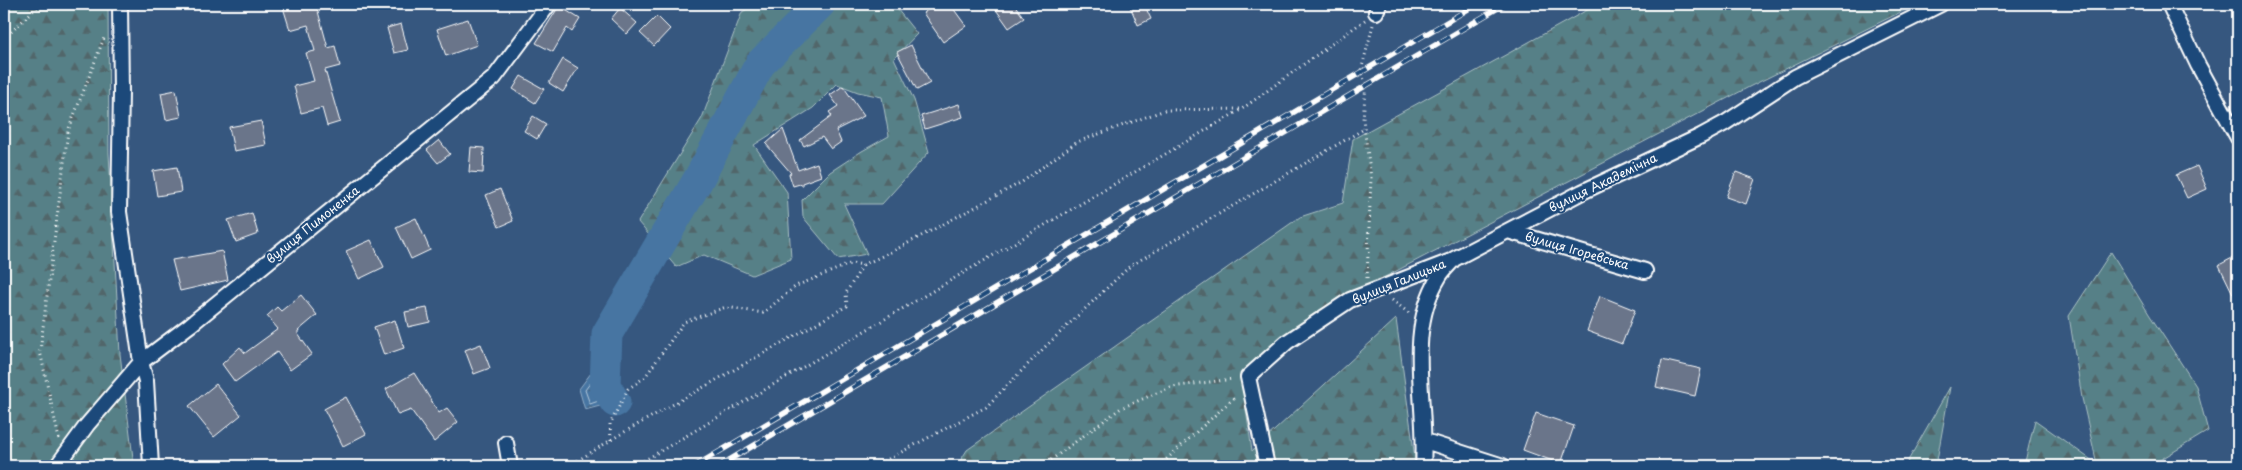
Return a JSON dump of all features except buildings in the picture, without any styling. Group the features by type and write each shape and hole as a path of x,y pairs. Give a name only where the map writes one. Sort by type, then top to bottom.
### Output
{"street":[{"path":"120,4 121,92 118,212 140,362 146,381 150,466"},
{"name":"вулиця Пимоненка","path":"60,461 140,362 190,325 494,78 549,4"},
{"name":"вулиця Академічна","path":"1423,466 1425,441 1420,390 1421,322 1440,275 1454,259 1582,192 1701,136 1725,123 1796,77 1941,4"},
{"path":"2169,4 2198,65 2238,138"},
{"name":"вулиця Ігоревська","path":"1508,230 1645,271"},
{"name":"вулиця Галицька","path":"1249,381 1287,342 1350,300 1454,259"},
{"path":"1249,381 1267,466"},
{"path":"1425,441 1503,466"},
{"path":"506,443 510,466"}],"path":[{"path":"4,39 40,4"},
{"path":"635,466 1242,109 1378,8"},
{"path":"1378,8 1361,71 1366,86 1363,119 1371,178 1366,295 1389,298 1421,322"},
{"path":"60,461 40,351 68,131 107,31"},
{"path":"611,440 610,424 628,389 645,377 684,322 726,307 763,313 796,286 852,263 862,265 895,250 1022,182 1077,142 1165,110 1242,109"},
{"path":"875,466 986,407 1045,347 1130,266 1364,129"},
{"path":"569,466 611,440 847,306 846,293 862,265"},
{"path":"1043,466 1121,408 1171,387 1249,381"},
{"path":"1159,466 1249,381"}],"green space":[{"path":"4,4 108,4 109,153 120,354 134,466 4,466"},
{"path":"756,4 893,4 917,34 894,58 914,100 929,152 882,204 844,204 867,254 838,259 803,217 802,200 830,172 889,136 882,97 858,92 837,84 813,108 754,145 787,192 791,259 752,275 704,255 676,267 638,222 702,118 742,12"},
{"path":"1598,4 1917,4 1749,87 1312,315 1241,375 1252,451 1396,319 1416,466 957,466 967,450 1300,217 1343,203 1353,139"},
{"path":"2111,252 2196,386 2208,431 2150,466 2024,466 2035,420 2097,464 2082,398 2069,316"},
{"path":"1950,387 1936,466 1905,466"}],"water":[{"path":"607,349 614,365 615,402 585,410 579,389 594,369 593,355"}],"waterway":[{"path":"615,402 605,385 607,334 698,180 760,64 820,4"}],"railway":[{"path":"695,466 1477,4"},
{"path":"719,466 1505,4"}]}
